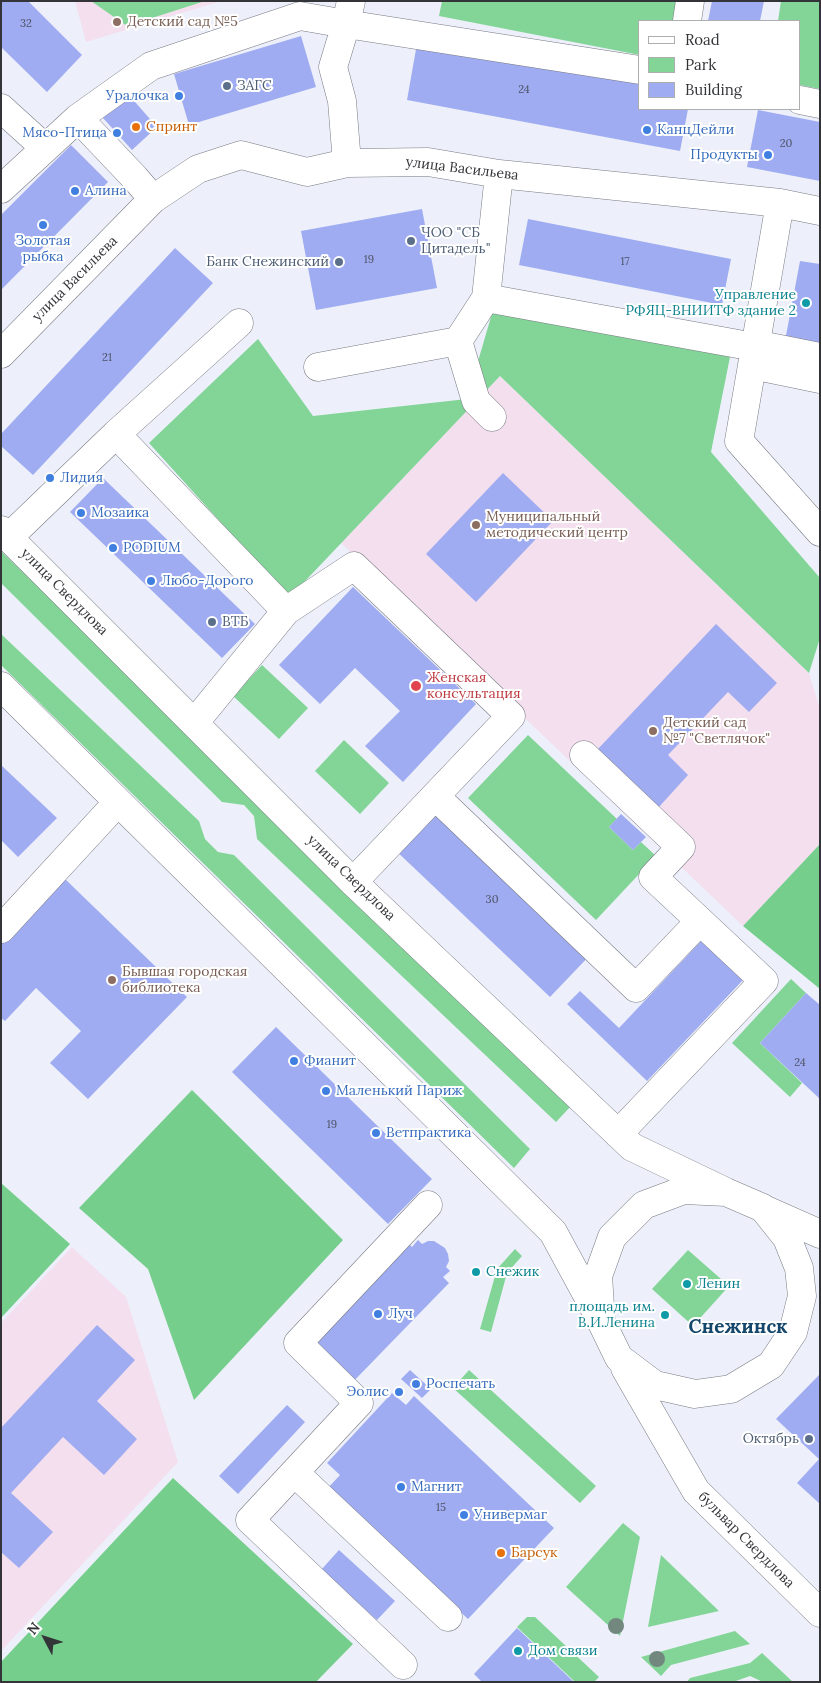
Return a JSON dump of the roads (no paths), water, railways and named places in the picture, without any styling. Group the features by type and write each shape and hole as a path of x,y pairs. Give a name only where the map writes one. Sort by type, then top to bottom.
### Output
{"street":[{"path":"687,20 690,1"},
{"path":"1,189 78,118 151,66 300,16 349,13 638,70"},
{"path":"347,163 342,102 333,67 349,13"},
{"path":"801,100 820,104"},
{"path":"1,108 44,148"},
{"path":"78,118 154,199"},
{"name":"улица Васильева","path":"1,354 154,199 198,169 241,155 307,172 347,163 428,162 500,174 780,203 820,211"},
{"path":"318,368 458,341 486,298 500,174"},
{"path":"780,203 748,351 739,441 820,532"},
{"path":"486,298 748,351 820,357"},
{"path":"5,534 239,322"},
{"path":"458,341 476,401 492,417"},
{"path":"748,351 820,379"},
{"path":"116,434 286,610"},
{"name":"улица Свердлова","path":"5,534 353,882 632,1147 763,1208"},
{"path":"195,722 286,610 354,566 511,716 353,882"},
{"path":"1,686 553,1232 601,1321"},
{"path":"584,755 681,847 653,876 764,982 618,1134"},
{"path":"435,796 636,988 700,921"},
{"path":"1,929 118,802"},
{"path":"601,1321 598,1276 612,1237 644,1205 684,1190 726,1192"},
{"path":"403,1665 250,1520 359,1403 298,1343 428,1205"},
{"path":"763,1208 820,1234"},
{"path":"619,1358 655,1385 695,1394 732,1389 771,1365 794,1332 802,1296 799,1268 787,1238 763,1208"},
{"name":"бульвар Свердлова","path":"601,1321 619,1358 696,1491 820,1613"},
{"path":"295,1473 448,1617"}],"place":[{"name":"Детский сад №5","path":"117,22"},
{"name":"ЗАГС","path":"227,86"},
{"name":"Уралочка","path":"179,96"},
{"name":"Спринт","path":"136,127"},
{"name":"КанцДейли","path":"647,130"},
{"name":"Мясо-Птица","path":"117,133"},
{"name":"Продукты","path":"768,155"},
{"name":"Алина","path":"75,191"},
{"name":"Золотая рыбка","path":"43,225"},
{"name":"ЧОО \"СБ Цитадель\"","path":"411,241"},
{"name":"Банк Снежинский","path":"339,262"},
{"name":"Управление РФЯЦ-ВНИИТФ здание 2","path":"806,303"},
{"name":"Лидия","path":"50,478"},
{"name":"Мозаика","path":"81,513"},
{"name":"Муниципальный методический центр","path":"476,525"},
{"name":"PODIUM","path":"113,548"},
{"name":"Любо-Дорого","path":"151,581"},
{"name":"ВТБ","path":"212,622"},
{"name":"Женская консультация","path":"416,686"},
{"name":"Детский сад №7 \"Светлячок\"","path":"653,731"},
{"name":"Бывшая городская библиотека","path":"112,980"},
{"name":"Фианит","path":"294,1061"},
{"name":"Маленький Париж","path":"326,1091"},
{"name":"Ветпрактика","path":"376,1133"},
{"name":"Снежик","path":"476,1272"},
{"name":"Ленин","path":"687,1284"},
{"name":"Луч","path":"378,1314"},
{"name":"площадь им. В.И.Ленина","path":"665,1315"},
{"name":"Роспечать","path":"416,1384"},
{"name":"Эолис","path":"399,1392"},
{"name":"Октябрь","path":"809,1439"},
{"name":"Магнит","path":"401,1487"},
{"name":"Универмаг","path":"464,1515"},
{"name":"Барсук","path":"501,1553"},
{"name":"Дом связи","path":"518,1651"}],"district":[{"name":"Снежинск","path":"738,1328"}]}
